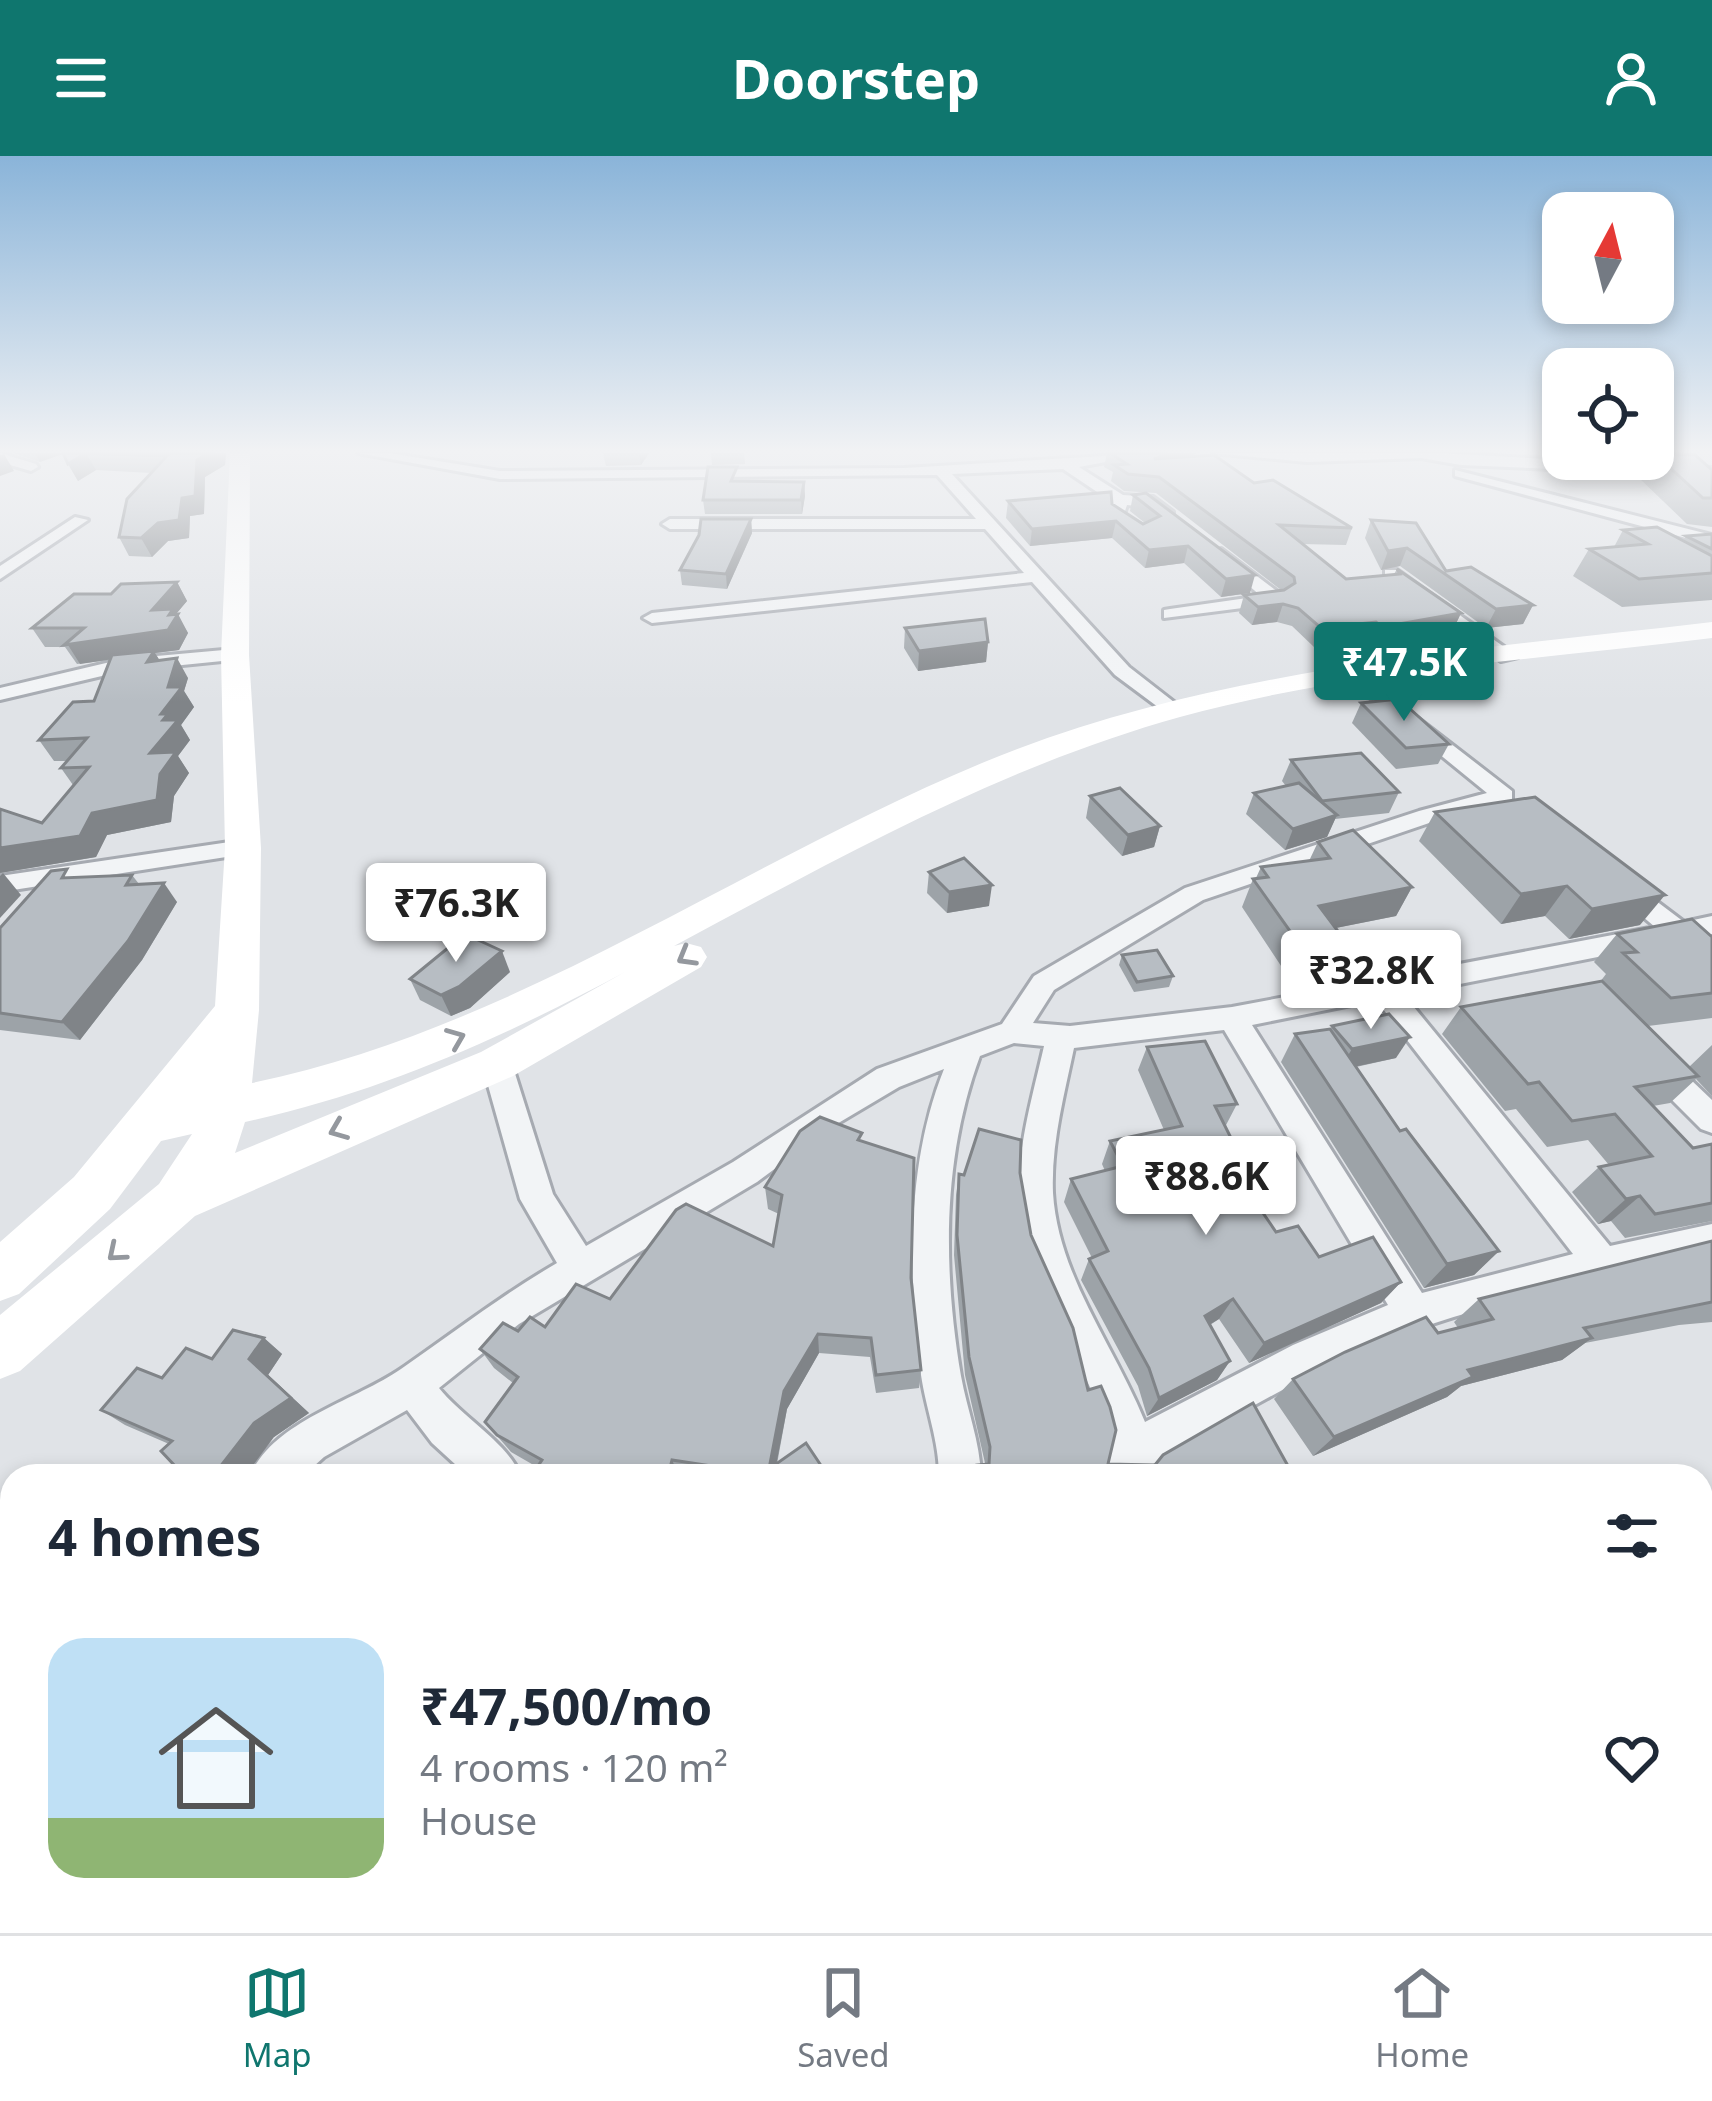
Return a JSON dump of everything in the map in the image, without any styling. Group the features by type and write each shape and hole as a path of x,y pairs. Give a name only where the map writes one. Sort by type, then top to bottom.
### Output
{"street":[{"path":"0,574 56,536"},
{"path":"0,1352 177,1200 211,1151 225,1110 237,1010 243,848 235,655 238,536"},
{"path":"998,536 1122,671 1173,709"},
{"path":"1170,614 1276,599 1199,538"},
{"path":"1391,574 1508,657"},
{"path":"652,618 1034,577"},
{"path":"150,1124 225,1110 395,1063 500,1020 852,836 997,769 1173,709 1712,630"},
{"path":"177,1200 497,1064 835,875 971,808 1083,764 1363,681 1712,649"},
{"path":"0,694 123,665 235,655"},
{"path":"1012,1032 1044,983 1194,894 1406,823 1512,802 1363,681"},
{"path":"0,884 243,848"},
{"path":"1598,869 1712,959"},
{"path":"28,910 56,879"},
{"path":"285,1464 310,1443 412,1385 506,1312 745,1172 819,1119 887,1078 969,1045 1012,1032 1061,1036 1232,1018 1712,925"},
{"path":"1552,957 1582,989"},
{"path":"1384,990 1603,1264"},
{"path":"0,1276 92,1193 237,1010"},
{"path":"1232,1018 1414,1313"},
{"path":"1061,1036 1035,1153 1039,1222 1065,1293 1109,1377 1128,1464 1346,1341 1414,1313 1712,1240"},
{"path":"1628,1036 1712,1120"},
{"path":"958,1464 932,1312 930,1230 938,1156 956,1073 969,1045"},
{"path":"497,1064 537,1199 580,1268"},
{"path":"412,1385 446,1429 486,1464"}],"building":[{"path":"698,536 743,536 726,574 680,570"},
{"path":"1133,536 1203,536 1255,575 1226,579 1188,546 1149,550"},
{"path":"1239,536 1293,536 1346,579 1400,574 1397,569 1461,613 1382,627 1376,622 1321,628 1298,608 1283,604 1258,607 1244,595 1284,590 1295,583 1294,577"},
{"path":"1380,536 1424,536 1446,571 1471,567 1533,605 1496,609 1407,548 1388,551"},
{"path":"1634,536 1674,536 1712,556 1712,573 1639,579 1589,549 1648,544"},
{"path":"1686,536 1712,536 1712,549"},
{"path":"177,582 152,610 173,609 169,615 178,614 168,630 64,645 84,628 32,628 74,594 111,594 121,584"},
{"path":"985,619 988,642 919,651 905,628"},
{"path":"154,651 147,662 177,658 168,687 182,687 161,714 168,714 163,720 178,720 150,753 176,752 160,774 157,800 92,813 80,836 0,848 0,809 42,823 89,767 61,768 87,738 39,740 73,702 94,701 112,655"},
{"path":"1399,699 1449,744 1406,748 1361,703"},
{"path":"1361,753 1399,792 1322,801 1291,760"},
{"path":"1299,783 1337,815 1293,829 1254,793"},
{"path":"1120,788 1160,826 1128,835 1090,796"},
{"path":"1535,797 1665,895 1592,909 1567,886 1521,894 1435,812"},
{"path":"1353,830 1412,887 1319,906 1355,954 1312,962 1253,879 1268,877 1261,867 1330,858 1318,842"},
{"path":"964,858 992,885 949,892 929,872"},
{"path":"67,869 62,878 132,875 126,885 164,883 128,941 62,1022 0,1013 0,928 51,871"},
{"path":"1692,919 1712,937 1712,993 1671,998 1623,953 1637,952 1617,934"},
{"path":"465,934 502,951 460,986 441,995 410,979"},
{"path":"1157,950 1173,976 1137,982 1122,955"},
{"path":"1602,981 1698,1076 1635,1087 1693,1148 1712,1144 1712,1203 1655,1214 1640,1196 1626,1199 1599,1167 1652,1156 1615,1114 1572,1121 1539,1082 1528,1084 1461,1007"},
{"path":"1389,1014 1410,1037 1352,1049 1332,1026"},
{"path":"1330,1029 1400,1131 1406,1129 1499,1251 1447,1264 1295,1034"},
{"path":"1205,1041 1237,1104 1215,1106 1231,1138 1207,1141 1240,1197 1250,1194 1276,1232 1298,1226 1319,1257 1373,1237 1401,1282 1264,1343 1233,1299 1205,1316 1230,1361 1159,1398 1149,1368 1089,1259 1108,1251 1071,1179 1123,1166 1110,1141 1182,1126 1147,1047"},
{"path":"820,1117 862,1133 858,1140 914,1158 911,1278 921,1370 876,1375 871,1338 818,1334 784,1391 770,1464 672,1460 671,1464 539,1464 542,1460 497,1435 485,1422 518,1377 480,1349 503,1323 518,1331 530,1317 545,1327 576,1284 610,1299 676,1210 686,1204 773,1246 782,1195 765,1187 800,1131"},
{"path":"979,1129 1021,1140 1020,1173 1031,1235 1073,1328 1088,1390 1101,1386 1110,1407 1116,1430 1108,1464 989,1464 990,1447 969,1357 957,1235 959,1174 964,1175"},
{"path":"1712,1241 1712,1302 1584,1328 1592,1338 1468,1370 1473,1377 1334,1437 1293,1379 1426,1317 1438,1333 1493,1319 1479,1299"},
{"path":"233,1330 264,1338 249,1359 291,1398 254,1423 222,1464 173,1464 161,1451 172,1441 101,1410 137,1368 162,1378 186,1348 212,1359"},
{"path":"1253,1403 1287,1464 1156,1464 1163,1455"},
{"path":"806,1443 820,1464 776,1464"}]}
